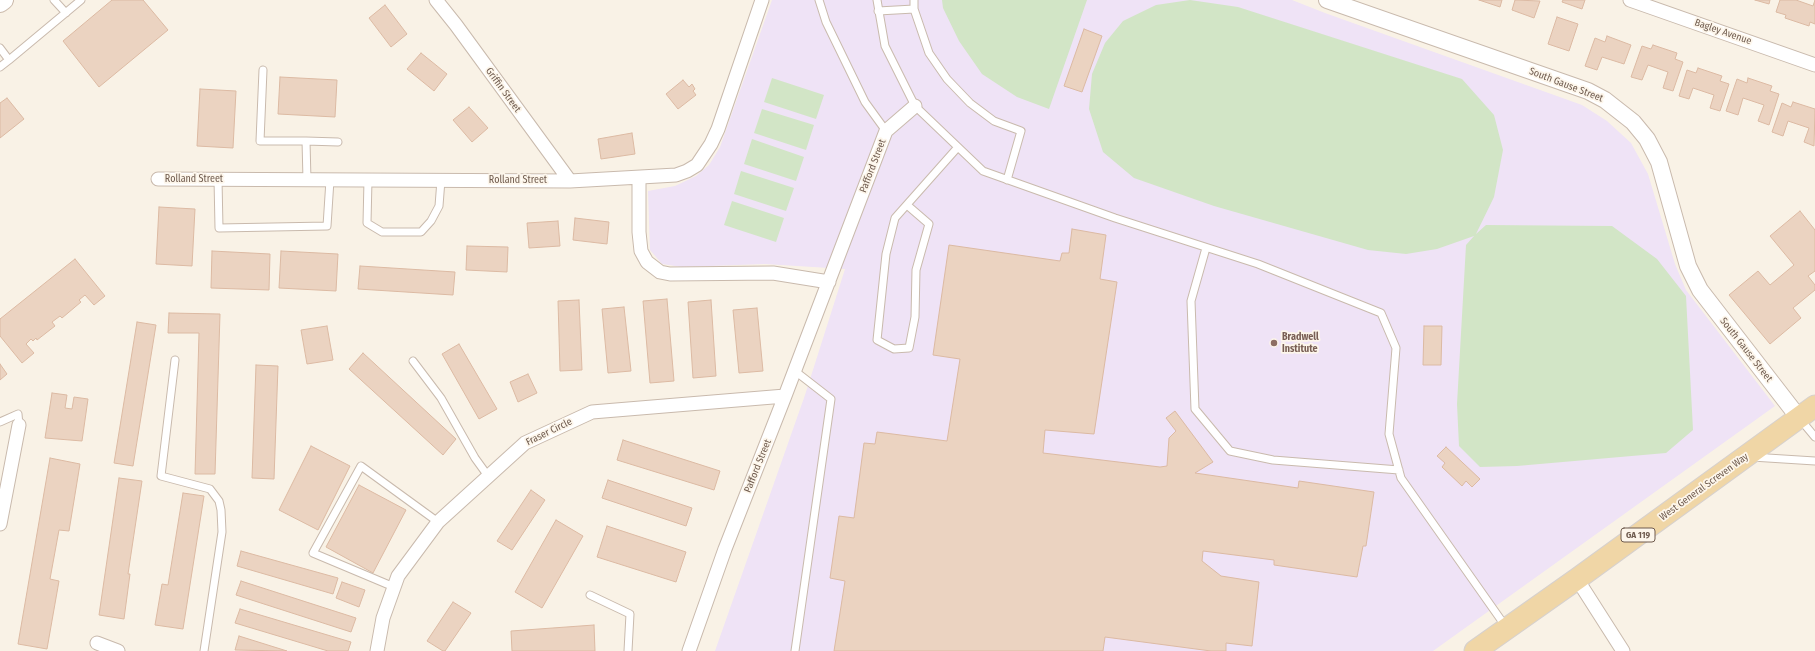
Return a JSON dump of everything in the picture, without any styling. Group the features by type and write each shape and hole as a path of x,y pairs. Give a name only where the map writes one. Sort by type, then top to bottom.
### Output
{"main road":[{"path":"0,3 4,0"},
{"name":"West General Screven Way","path":"1475,651 1807,412"}],"street":[{"name":"Griffin Street","path":"436,0 570,181"},
{"name":"Rolland Street","path":"158,179 570,181 669,176 687,171 697,165 706,154 718,129 762,0"},
{"name":"South Gause Street","path":"1327,0 1588,91 1606,100 1633,122 1647,139 1659,162 1688,266 1700,290 1807,412"},
{"name":"Bagley Avenue","path":"1630,0 1815,65"},
{"name":"Pafford Street","path":"689,651 725,549 795,371 886,131 915,106"},
{"path":"639,178 639,232 641,251 647,262 660,272 670,274 773,273 829,282"},
{"name":"Fraser Circle","path":"377,651 383,618 398,576 438,522 525,443 592,412 785,396"},
{"path":"0,524 19,425"},
{"path":"1577,579 1623,651"},
{"path":"97,643 118,651"}],"lane":[{"path":"54,0 66,13"},
{"path":"0,67 81,0"},
{"path":"819,0 826,22 865,102 886,131"},
{"path":"876,0 885,46 915,106 983,171 1115,218 1258,264 1381,313 1396,348 1389,434 1401,478 1507,629"},
{"path":"914,0 914,9 929,53 947,79 970,103 994,120 1021,131 1007,180"},
{"path":"878,11 914,9"},
{"path":"0,48 9,60"},
{"path":"263,70 260,142 338,142"},
{"path":"306,141 307,180"},
{"path":"907,205 929,224 916,270 915,317 909,348 894,349 877,340 886,254 895,218 958,147"},
{"path":"218,179 219,228 327,226 330,180"},
{"path":"368,180 367,223 382,232 421,232 431,221 439,206 441,180"},
{"path":"1206,248 1191,301 1195,409 1230,451 1273,460 1399,470"},
{"path":"175,360 161,476 210,489 219,501 221,510 222,532 204,651"},
{"path":"413,361 441,398 472,453 488,476"},
{"path":"795,371 831,399 795,651"},
{"path":"1807,412 1815,437"},
{"path":"0,422 18,414 19,425"},
{"path":"1744,457 1815,461"},
{"path":"394,587 313,554 361,466 438,522"},
{"path":"590,596 630,614 628,651"}],"shaded area":[{"name":"Bradwell Institute","path":"772,0 1292,0 1582,105 1607,121 1631,143 1648,174 1675,264 1686,290 1775,406 1433,651 715,651 805,395 845,269 765,264 682,267 662,264 650,250 648,191 675,186 696,176 709,165 720,147"}],"green space":[{"path":"942,0 1087,0 1049,109 1017,97 982,74 959,41 943,8"},
{"path":"1190,0 1238,7 1462,79 1494,115 1503,150 1494,197 1476,234 1486,225 1612,226 1657,259 1686,296 1693,430 1666,453 1517,466 1480,467 1459,446 1457,404 1466,245 1474,236 1437,249 1406,254 1368,250 1214,206 1134,178 1103,152 1089,109 1092,74 1105,43 1123,21 1156,5"},
{"path":"772,78 824,95 816,119 764,102"},
{"path":"762,109 814,125 806,150 754,133"},
{"path":"752,139 804,157 796,181 744,164"},
{"path":"741,171 794,188 786,211 734,194"},
{"path":"732,201 784,218 776,242 724,225"}],"building":[{"path":"112,0 143,0 168,30 99,87 63,41"},
{"path":"1479,0 1502,0 1500,7"},
{"path":"1515,0 1540,1 1534,18 1512,10"},
{"path":"1563,0 1585,0 1582,9 1562,2"},
{"path":"1755,0 1770,0 1769,4"},
{"path":"1780,0 1796,0 1813,6 1815,0 1815,24 1810,22 1809,26 1785,18 1786,15 1776,12"},
{"path":"385,5 407,34 391,47 369,18"},
{"path":"1557,17 1578,24 1569,51 1548,44"},
{"path":"1084,29 1102,36 1082,92 1064,86"},
{"path":"1607,36 1631,45 1624,64 1602,57 1597,70 1585,66 1595,38 1605,42"},
{"path":"1653,45 1677,53 1675,59 1683,62 1673,91 1663,88 1668,72 1648,65 1642,80 1631,77 1642,46 1651,49"},
{"path":"421,53 447,74 434,91 407,69"},
{"path":"1698,68 1722,76 1720,81 1729,84 1720,111 1710,108 1714,95 1693,88 1689,99 1679,96 1687,70 1696,73"},
{"path":"280,77 337,80 335,117 278,114"},
{"path":"1748,78 1772,86 1770,91 1779,94 1769,125 1758,121 1764,105 1743,98 1738,115 1726,111 1737,79 1747,83"},
{"path":"683,80 689,87 692,84 695,89 693,91 696,95 678,109 666,94"},
{"path":"200,89 236,91 233,148 197,146"},
{"path":"7,98 24,119 0,138 0,103"},
{"path":"1793,102 1815,109 1814,146 1804,142 1809,128 1788,121 1783,136 1772,132 1782,103 1791,107"},
{"path":"469,107 488,128 472,142 453,120"},
{"path":"632,133 635,154 601,159 598,139"},
{"path":"159,207 195,209 192,266 156,264"},
{"path":"1800,211 1815,230 1815,271 1808,276 1815,285 1815,290 1793,308 1801,318 1770,344 1729,295 1758,271 1770,285 1794,265 1770,236"},
{"path":"575,218 609,222 607,244 573,240"},
{"path":"558,221 560,246 529,248 527,223"},
{"path":"1072,229 1106,235 1100,279 1117,282 1094,434 1045,430 1043,453 1160,467 1167,466 1169,438 1176,431 1166,418 1175,411 1213,462 1195,473 1298,488 1299,481 1374,492 1366,546 1363,546 1357,577 1274,565 1274,560 1203,551 1202,561 1221,576 1259,582 1252,646 1226,643 1226,651 1211,651 1105,637 1103,651 834,651 845,581 830,578 839,516 854,518 864,443 875,444 877,432 947,441 960,359 933,355 949,245 1060,261 1062,253 1069,253"},
{"path":"467,246 508,247 507,272 466,270"},
{"path":"212,251 270,254 269,290 211,288"},
{"path":"281,251 338,254 336,291 279,288"},
{"path":"75,259 105,296 94,305 85,295 79,300 81,302 62,318 60,316 52,322 55,326 37,340 36,338 33,341 31,339 26,344 34,353 22,363 0,336 0,319"},
{"path":"360,266 455,272 453,295 358,289"},
{"path":"667,299 674,381 650,383 643,301"},
{"path":"579,300 582,370 560,371 558,301"},
{"path":"711,300 716,376 693,378 688,302"},
{"path":"624,307 631,371 608,373 602,309"},
{"path":"757,308 763,371 739,373 733,310"},
{"path":"169,313 220,314 215,474 195,474 199,333 168,333"},
{"path":"137,322 156,325 133,466 114,463"},
{"path":"327,326 333,360 307,364 301,330"},
{"path":"1424,326 1442,326 1441,365 1423,365"},
{"path":"459,344 497,409 479,419 442,354"},
{"path":"363,353 456,439 443,455 349,369"},
{"path":"0,364 7,374 0,380"},
{"path":"256,365 278,366 274,479 252,478"},
{"path":"528,374 537,393 518,402 510,382"},
{"path":"52,393 67,395 65,408 72,409 74,397 88,399 82,441 45,438"},
{"path":"623,440 720,471 714,490 617,460"},
{"path":"311,446 350,466 318,530 279,510"},
{"path":"1446,447 1480,479 1472,487 1466,481 1462,486 1442,467 1445,463 1437,456"},
{"path":"50,458 80,464 69,531 59,530 50,579 59,581 47,649 18,644"},
{"path":"119,478 142,481 128,574 130,574 124,619 99,615"},
{"path":"608,480 692,508 686,526 602,498"},
{"path":"359,485 406,510 373,573 326,547"},
{"path":"531,490 545,500 512,550 497,541"},
{"path":"183,493 204,496 183,629 155,625 162,584 168,585"},
{"path":"556,520 583,536 542,608 515,592"},
{"path":"607,526 686,552 676,582 597,557"},
{"path":"241,551 338,578 333,594 237,566"},
{"path":"241,581 356,618 351,632 236,595"},
{"path":"342,582 365,590 359,607 336,598"},
{"path":"453,602 471,613 445,651 443,651 427,641"},
{"path":"240,609 351,642 348,651 328,651 235,623"},
{"path":"594,625 595,651 512,651 511,631"},
{"path":"239,636 287,651 235,650"}],"place":[{"name":"Bradwell Institute","path":"1274,343"}]}
